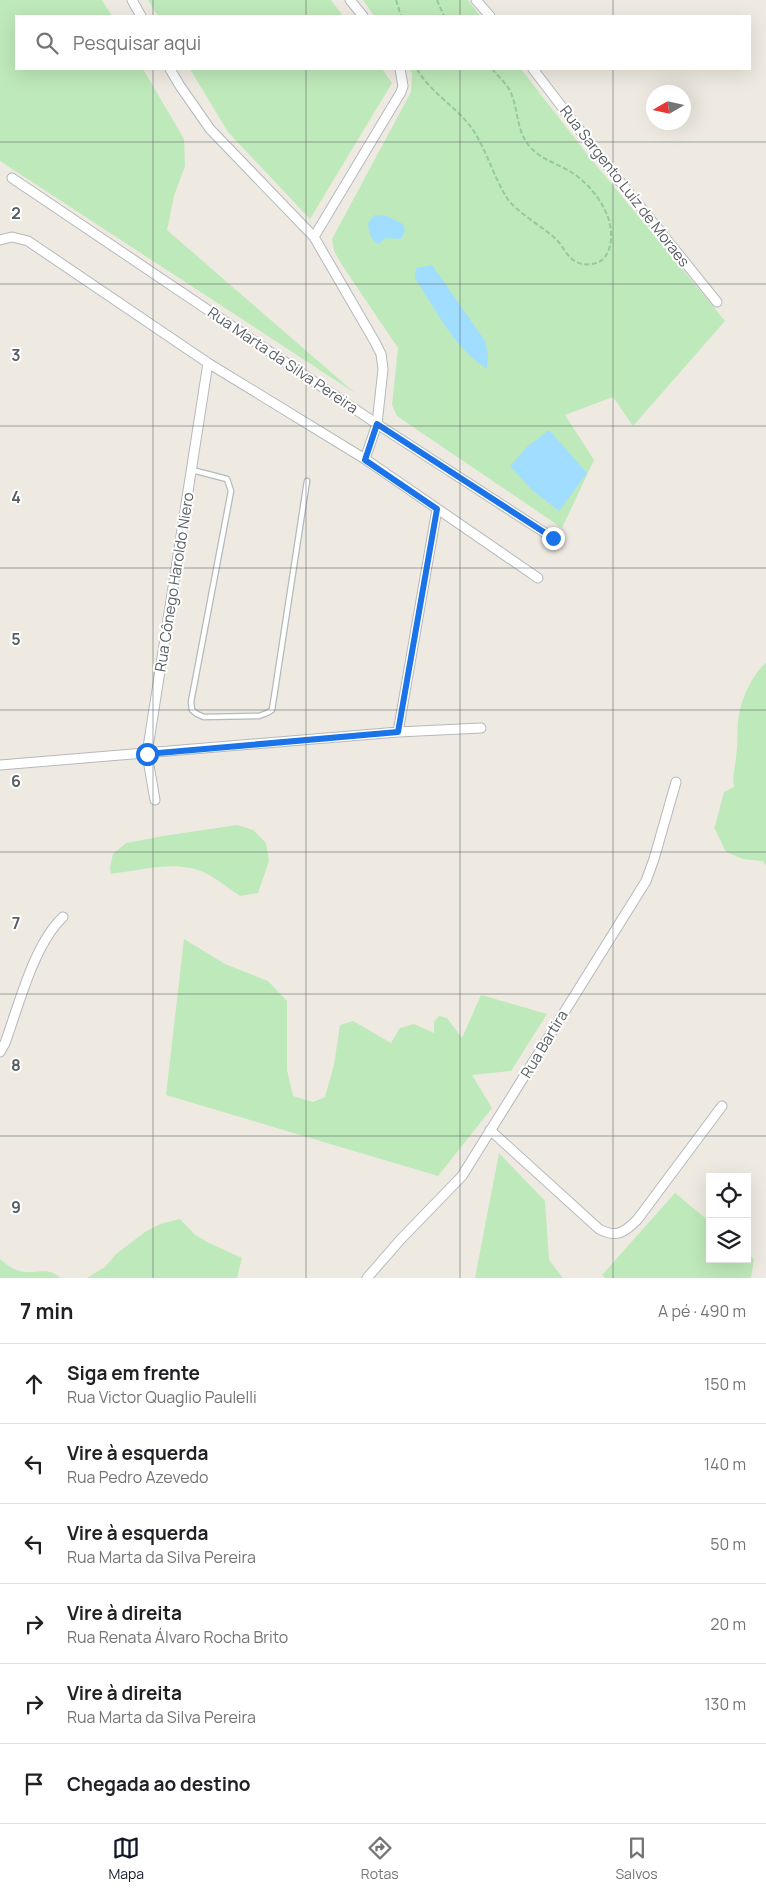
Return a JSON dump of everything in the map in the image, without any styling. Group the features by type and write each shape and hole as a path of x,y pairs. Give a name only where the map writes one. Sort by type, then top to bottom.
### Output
{"street":[{"path":"132,0 140,15"},
{"path":"350,0 361,15"},
{"path":"476,0 489,15"},
{"path":"171,70 210,129 314,237 375,342 383,368 377,424 365,460"},
{"path":"314,237 395,103 403,86 400,70"},
{"name":"Rua Sargento Luíz de Moraes","path":"534,70 601,158 717,302"},
{"name":"Rua Marta da Silva Pereira","path":"14,179 377,424 553,538"},
{"path":"1,240 12,237 28,241 208,363 365,460 538,578"},
{"name":"Rua Cônego Haroldo Niero","path":"155,800 147,754 208,363"},
{"path":"398,732 437,509"},
{"path":"0,765 398,732 481,728"},
{"name":"Rua Bartira","path":"367,1278 401,1239 462,1176 646,881 676,782"},
{"path":"0,1052 38,954 53,926 63,916"},
{"path":"490,1130 599,1229 608,1234 617,1234 626,1231 637,1220 722,1106"}],"lane":[{"path":"192,470 227,479 231,491 191,702 192,710 204,717 259,716 272,710 307,481"}],"path":[{"path":"396,0 402,15"},
{"path":"437,0 444,15"},
{"path":"418,70 430,86 471,127 507,199 557,240 566,253 577,262 585,265 594,264 603,259 609,250 612,233 607,214 599,201 577,176 532,149 520,130 510,93 493,70"}],"green space":[{"path":"0,0 102,0 111,15 15,15 15,70 144,70 184,139 185,166 174,196 167,230 355,393 0,161"},
{"path":"148,0 331,0 342,15 157,15"},
{"path":"363,0 468,0 479,15 373,15"},
{"path":"191,70 383,70 392,83 310,219 228,132"},
{"path":"410,70 522,70 587,154 725,321 633,426 613,397 565,415 594,460 562,528 397,416 392,405 398,348 334,251 332,239 411,92 412,73"},
{"path":"766,663 766,865 762,861 743,859 726,852 714,827 724,792 734,787 733,775 741,706 751,682"},
{"path":"237,825 253,830 266,843 269,861 258,893 240,896 211,876 199,871 175,866 111,874 110,868 113,854 126,843"},
{"path":"184,939 225,964 268,981 287,1001 287,1070 293,1096 313,1102 325,1097 334,1065 340,1025 353,1021 391,1043 400,1028 414,1024 434,1033 434,1022 439,1016 447,1018 462,1038 481,995 547,1014 511,1071 472,1075 492,1108 438,1176 166,1095"},
{"path":"499,1153 545,1201 549,1260 563,1278 475,1278"},
{"path":"675,1193 706,1219 706,1263 751,1263 751,1256 754,1259 751,1278 605,1278 602,1275"},
{"path":"180,1219 195,1235 242,1258 237,1278 87,1278 105,1267 116,1254 145,1232 160,1224"},
{"path":"0,1259 16,1270 49,1272 61,1278 0,1278"}],"water":[{"path":"375,215 387,216 403,224 405,231 401,239 386,238 378,244 375,242 370,235 368,223"},
{"path":"432,265 485,341 488,355 487,369 465,350 446,328 415,278 416,268"},
{"path":"549,430 587,473 559,511 532,490 510,466 528,446"}],"route":[{"path":"147,754 398,732 437,509 365,460 377,424 553,538"}]}
